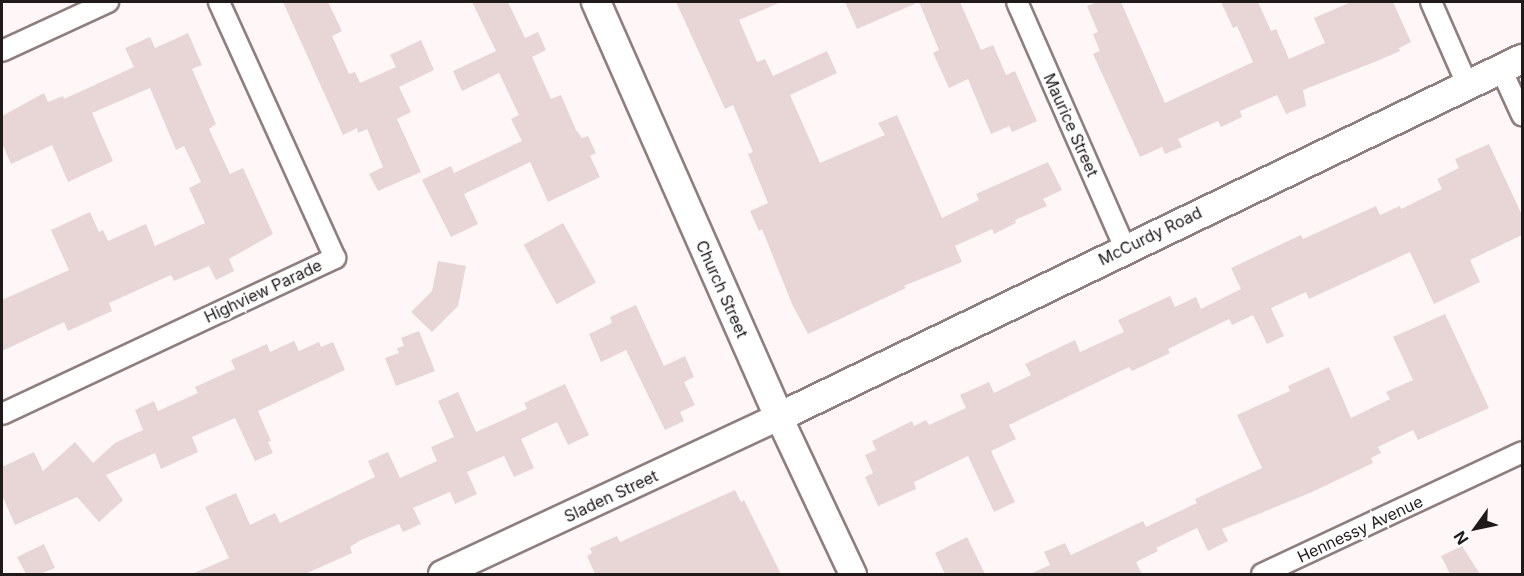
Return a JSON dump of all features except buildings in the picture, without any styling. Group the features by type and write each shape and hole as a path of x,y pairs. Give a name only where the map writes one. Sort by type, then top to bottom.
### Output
{"main road":[{"name":"Church Street","path":"596,2 779,417"},
{"name":"McCurdy Road","path":"779,417 1125,248 1512,64"}],"street":[{"path":"2,51 108,2"},
{"name":"Highview Parade","path":"2,414 335,258 219,2"},
{"name":"Maurice Street","path":"1017,2 1125,248"},
{"path":"1431,2 1467,84"},
{"path":"1512,64 1522,115"},
{"name":"Sladen Street","path":"442,574 779,417"},
{"name":"Church Street","path":"779,417 853,574"},
{"name":"Hennessy Avenue","path":"1262,574 1522,452"}]}
